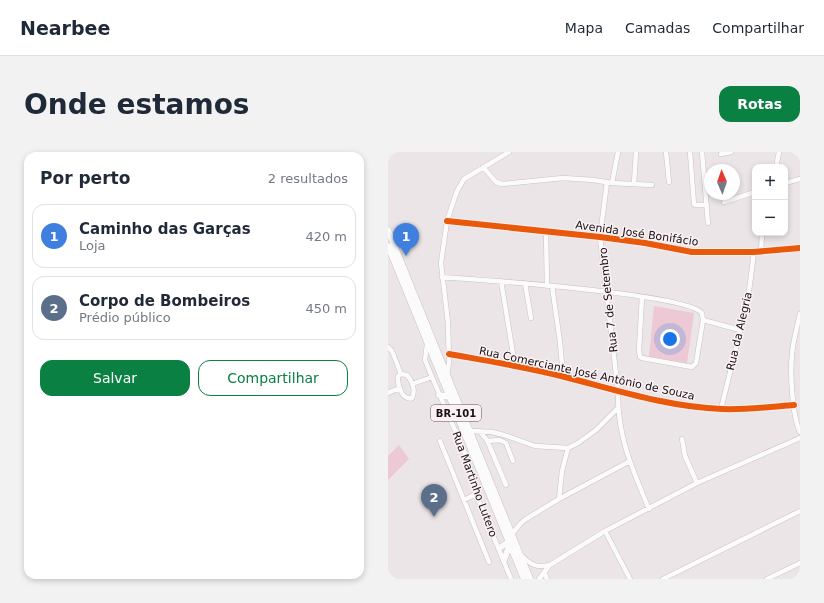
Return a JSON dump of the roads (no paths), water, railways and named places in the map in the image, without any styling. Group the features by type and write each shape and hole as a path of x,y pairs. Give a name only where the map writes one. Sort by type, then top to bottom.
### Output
{"highway":[{"name":"BR-101","path":"388,230 530,579"},
{"name":"BR-101","path":"388,246 524,579"},
{"path":"439,394 450,397"},
{"path":"449,416 454,408"},
{"path":"499,548 509,543"},
{"path":"504,560 509,543"}],"street":[{"path":"447,375 449,368 448,323 442,276 442,263 447,221 461,184 467,177 509,152"},
{"path":"612,183 618,152"},
{"path":"634,184 636,152"},
{"path":"666,152 668,182"},
{"path":"690,152 694,204 695,206 707,205"},
{"path":"702,152 708,223"},
{"path":"721,154 731,152"},
{"path":"777,164 779,152"},
{"path":"483,167 494,180 502,184 563,178 652,185"},
{"path":"788,183 800,179"},
{"name":"Rua 7 de Setembro","path":"607,182 600,237 618,391 617,409 622,439 649,509"},
{"path":"724,202 752,193"},
{"name":"Avenida José Bonifácio","path":"447,221 600,237 645,243 692,252 761,252 800,248"},
{"path":"546,231 549,286 560,342 563,376"},
{"path":"761,252 762,236"},
{"name":"Rua da Alegria","path":"721,409 748,299 754,252"},
{"path":"442,276 642,296 686,305 702,313 703,320 696,363 689,367 646,360 640,357 639,350 642,296"},
{"path":"501,281 515,366"},
{"path":"525,284 531,318"},
{"path":"800,314 792,354 794,405 797,426 800,432"},
{"path":"703,320 740,330"},
{"name":"Rua Martinho Lutero","path":"428,343 425,360 470,465 476,494 511,579"},
{"path":"388,347 392,351 401,374"},
{"name":"Rua Comerciante José Antônio de Souza","path":"449,354 563,376 666,402 721,409 794,405"},
{"path":"401,374 407,375 412,384 414,394 410,399 406,398 400,388 398,378 401,374"},
{"path":"412,384 432,377"},
{"path":"388,393 400,388"},
{"path":"470,431 492,432 535,446 568,448 596,430 617,409"},
{"path":"478,431 488,441 506,485"},
{"path":"538,579 550,565 605,531 697,483 800,438"},
{"path":"682,439 684,456 697,483"},
{"path":"488,441 499,440 506,442 513,460"},
{"path":"440,441 489,562"},
{"path":"559,499 562,472 568,448"},
{"path":"512,534 526,519 559,499 630,461"},
{"path":"464,500 476,494"},
{"path":"664,579 800,512"},
{"path":"605,531 630,579"},
{"path":"520,554 534,566 539,567 550,565"},
{"path":"768,579 800,563"},
{"path":"544,572 547,579"}],"place":[{"name":"Caminho das Garças","path":"406,256"},
{"name":"Corpo de Bombeiros","path":"434,517"}]}
